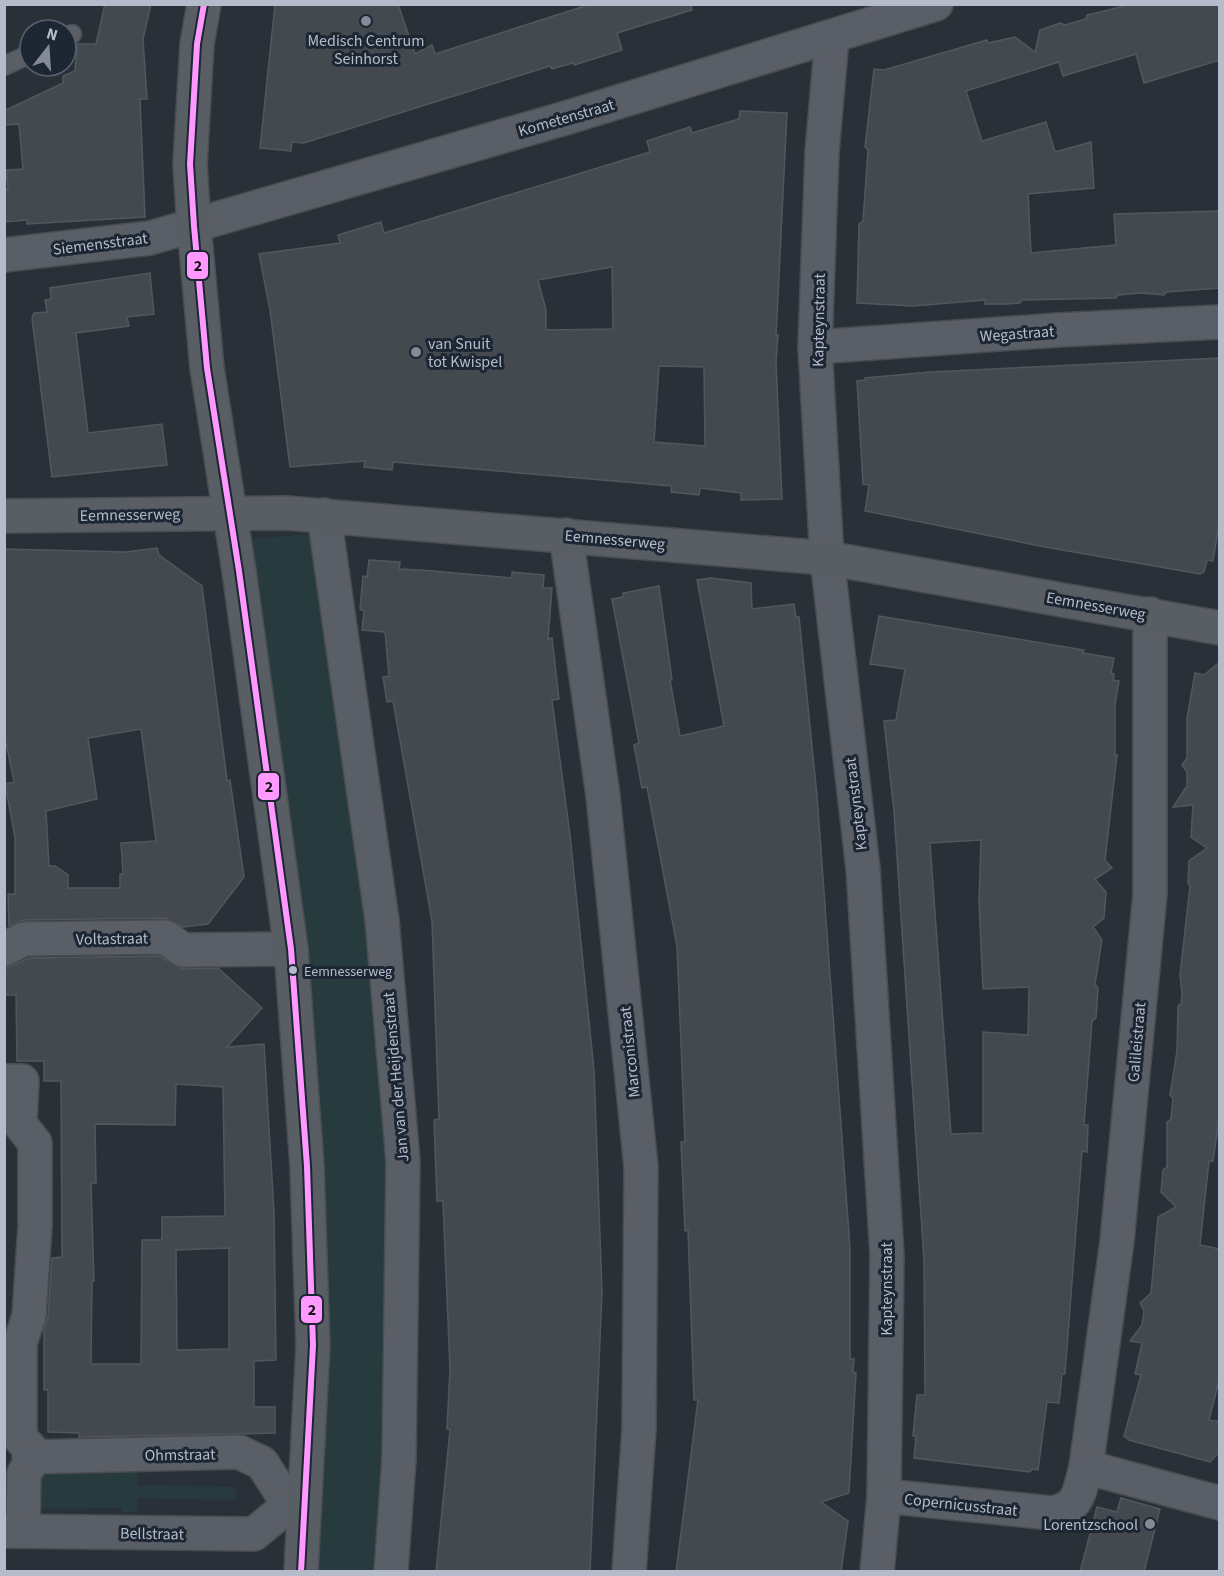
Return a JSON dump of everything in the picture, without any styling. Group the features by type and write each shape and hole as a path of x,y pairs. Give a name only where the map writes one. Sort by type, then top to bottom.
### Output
{"main road":[{"path":"204,4 197,44 190,164 194,226 207,368 291,949 306,1166 313,1345 297,1506 301,1572"},
{"name":"Eemnesserweg","path":"4,516 229,513 324,515 827,558 1220,628"}],"street":[{"name":"Kometenstraat","path":"194,226 832,39 936,4"},
{"name":"Kapteynstraat","path":"832,39 822,152 815,347 827,558 863,869 887,1255 884,1496 878,1572"},
{"name":"Siemensstraat","path":"4,255 150,238 194,226"},
{"name":"Wegastraat","path":"815,347 1058,330 1220,322"},
{"name":"Jan van der Heijdenstraat","path":"324,515 382,920 403,1161 399,1459 391,1572"},
{"name":"Marconistraat","path":"566,535 603,796 641,1167 639,1429 629,1572"},
{"name":"Galileistraat","path":"1086,1467 1117,1240 1150,894 1150,614"},
{"name":"Voltastraat","path":"4,949 24,939 165,937 183,950 291,949"},
{"path":"4,1081 22,1081 12,1124 35,1143 35,1227 17,1316 20,1343 20,1438 30,1448 29,1467 24,1473 14,1531"},
{"name":"Ohmstraat","path":"29,1457 239,1452 262,1463 297,1506"},
{"name":"Copernicusstraat","path":"884,1496 1051,1513 1065,1511 1077,1498 1086,1467"},
{"path":"1086,1467 1220,1503"},
{"name":"Bellstraat","path":"14,1531 254,1534 297,1506"}],"lane":[{"path":"4,66 18,60"}],"green space":[{"path":"312,534 377,992 395,1153 381,1571 311,1571 319,1359 247,539"},
{"path":"137,1466 138,1485 236,1487 235,1500 138,1498 137,1511 122,1513 121,1508 33,1509 34,1470"}],"building":[{"path":"105,4 151,4 143,39 147,99 140,99 145,217 27,224 27,220 4,222 4,189 8,189 6,170 23,169 19,124 4,125 4,111 63,83 63,78 78,78 78,44 96,44"},
{"path":"275,4 398,4 415,54 432,45 435,54 591,4 691,4 692,10 617,33 622,50 574,65 573,63 552,69 550,66 304,143 292,142 291,151 260,148"},
{"path":"1133,4 1220,4 1220,60 1144,83 1136,54 1063,76 1059,62 966,91 982,141 1046,122 1055,152 1091,142 1094,188 1028,194 1031,253 1116,245 1114,214 1220,211 1220,288 1166,292 1164,295 1141,293 1118,295 1116,298 1022,300 1020,303 1006,304 985,304 985,300 913,306 857,303 859,224 863,221 868,150 865,147 874,69 884,70 987,40 988,43 1015,37 1035,52 1040,30 1060,23 1065,25 1086,19 1087,15"},
{"path":"740,111 787,113 776,336 778,335 776,362 782,499 741,500 741,493 700,488 699,495 671,492 672,486 393,462 392,470 364,467 365,461 290,467 270,310 259,254 340,243 338,235 381,222 384,233 650,152 647,141 690,127 692,133 739,119","holes":["612,267 613,329 546,330 546,310 538,280","659,366 704,367 705,446 654,442"]},
{"path":"150,273 154,314 127,317 129,326 76,333 88,433 162,424 167,465 52,477 32,318 34,313 47,312 45,300 51,299 50,288"},
{"path":"1220,358 1220,518 1213,561 1207,560 1204,572 1200,574 1045,547 865,511 869,485 863,484 857,381 866,380 865,378 930,372"},
{"path":"157,548 159,555 202,586 227,781 230,780 244,877 208,924 183,927 165,918 24,920 9,926 8,894 15,894 15,837 5,784 14,782 4,733 4,549 126,552","holes":["141,729 156,841 121,843 123,874 120,874 120,888 68,888 68,875 55,866 49,866 46,811 97,799 88,738"]},
{"path":"369,560 400,562 399,569 512,578 512,572 544,575 543,588 552,588 548,639 552,638 559,699 552,700 570,835 594,1070 602,1292 590,1572 436,1572 450,1430 447,1429 450,1369 443,1201 437,1201 434,1120 439,1119 432,921 393,701 387,702 383,677 389,676 385,632 362,630 364,611 360,609 363,576 367,577"},
{"path":"711,578 751,583 752,609 794,604 796,617 799,617 817,796 850,1248 850,1359 854,1359 853,1372 856,1373 849,1493 821,1502 848,1521 841,1572 676,1572 698,1400 694,1400 688,1230 685,1231 681,1142 685,1142 677,946 647,787 642,788 634,745 639,743 612,599 623,597 623,593 659,586 672,680 670,680 680,736 724,726 697,580"},
{"path":"879,616 1084,650 1083,653 1114,658 1111,673 1114,674 1113,680 1119,681 1115,705 1115,756 1117,755 1105,860 1112,868 1095,879 1106,892 1104,918 1093,927 1102,940 1095,984 1098,988 1096,1018 1092,1021 1084,1125 1088,1125 1087,1152 1082,1151 1065,1374 1062,1374 1059,1403 1047,1402 1038,1470 1032,1469 1030,1472 914,1458 916,1436 913,1436 917,1395 925,1395 924,1260 894,812 884,721 896,720 905,669 870,664","holes":["981,840 979,901 983,989 1029,987 1028,1035 983,1032 983,1133 951,1134 930,843"]},
{"path":"1220,662 1220,1112 1213,1161 1209,1161 1200,1245 1220,1249 1220,1377 1209,1420 1220,1422 1220,1451 1210,1462 1129,1440 1124,1436 1141,1375 1135,1374 1142,1343 1130,1341 1142,1325 1144,1311 1140,1303 1151,1293 1158,1217 1176,1207 1161,1192 1163,1170 1167,1167 1167,1122 1171,1119 1173,1098 1170,1095 1177,1051 1178,1006 1181,1004 1182,994 1180,975 1190,886 1188,883 1189,861 1207,848 1191,837 1193,805 1173,807 1187,786 1187,772 1182,765 1187,758 1187,718 1195,673 1204,675"},
{"path":"159,956 182,969 218,968 262,1008 227,1047 264,1044 274,1212 276,1360 254,1361 254,1407 275,1407 275,1433 79,1437 79,1433 48,1432 48,1390 44,1390 44,1330 48,1317 52,1258 62,1257 61,1081 44,1081 44,1061 17,1061 16,995 4,995 4,969 29,958","holes":["176,1084 223,1087 225,1216 162,1217 162,1240 142,1240 141,1364 91,1364 92,1281 94,1281 91,1183 96,1183 95,1124 175,1125","229,1248 229,1349 177,1350 176,1250"]},
{"path":"1121,1498 1160,1509 1144,1572 1080,1572 1097,1507 1117,1512"}],"transit line":[{"name":"2","path":"204,4 197,44 190,164 194,226 207,368 239,571 291,949 307,1166 313,1345 301,1572"}],"place":[{"name":"Medisch Centrum Seinhorst","path":"366,21"},
{"name":"van Snuit tot Kwispel","path":"416,352"},
{"name":"Eemnesserweg","path":"293,970"},
{"name":"Lorentzschool","path":"1150,1524"}]}
